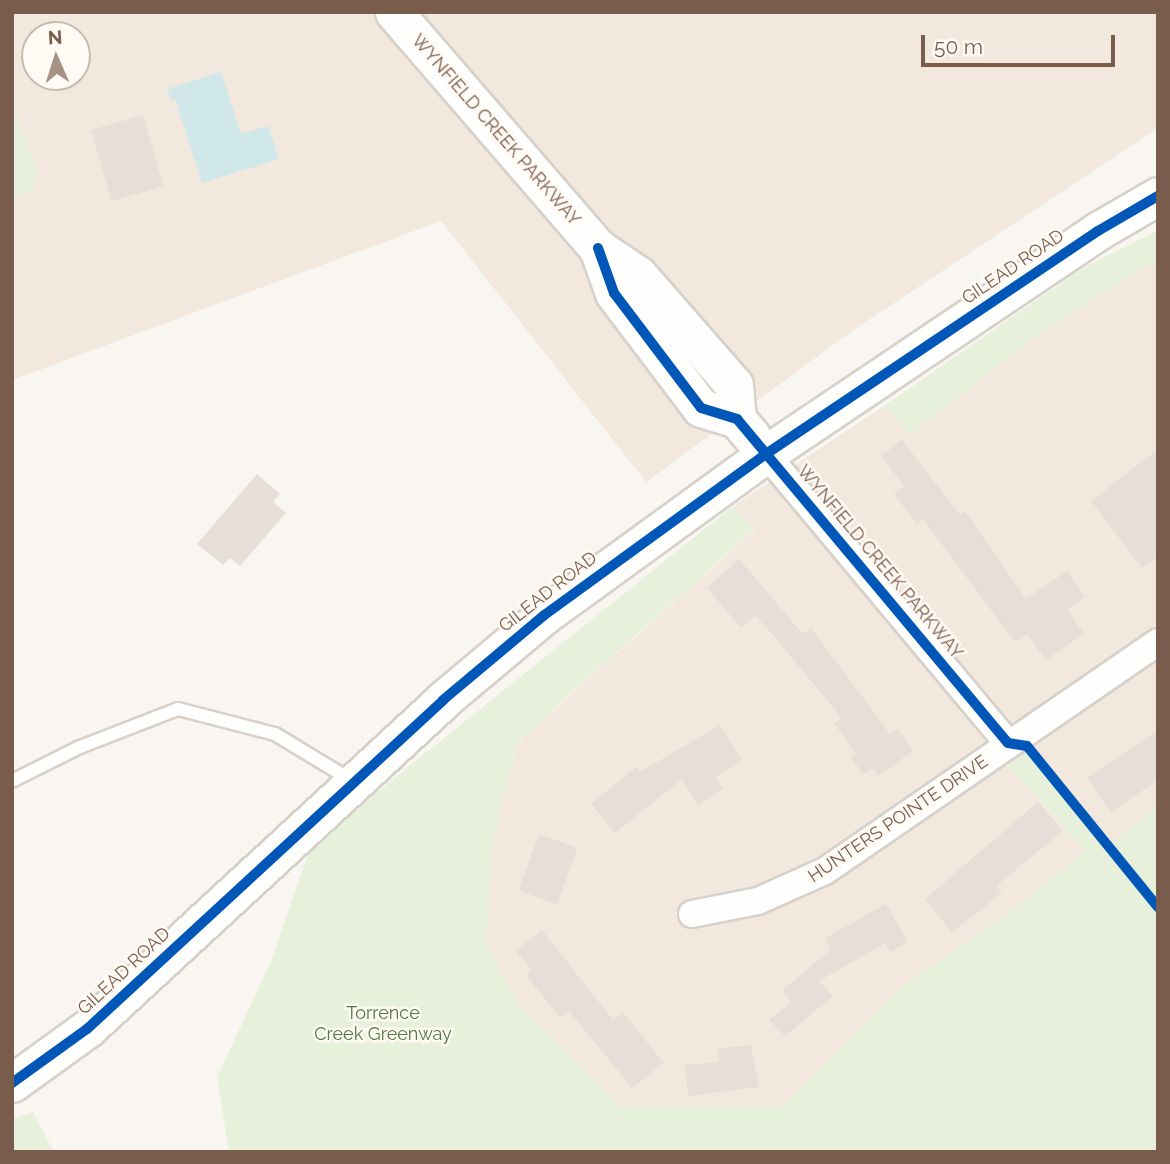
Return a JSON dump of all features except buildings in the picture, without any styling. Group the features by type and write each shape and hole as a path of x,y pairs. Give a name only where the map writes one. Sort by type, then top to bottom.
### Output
{"main road":[{"name":"WYNFIELD CREEK PARKWAY","path":"394,12 598,248 638,275 734,385 737,419 766,454"},
{"name":"GILEAD ROAD","path":"12,1083 87,1029 355,782 543,616 766,454 1087,238 1158,196"}],"street":[{"name":"WYNFIELD CREEK PARKWAY","path":"766,454 1008,743"},
{"name":"HUNTERS POINTE DRIVE","path":"692,914 758,901 798,886 1158,642"}],"lane":[{"path":"12,781 80,747 178,709 275,734 355,782"}],"shaded area":[{"path":"12,12 1158,12 1158,128 855,329 646,482 441,221 12,380"},
{"path":"1158,258 1158,807 1113,842 1030,748 1007,765 1085,851 1015,908 899,989 784,1107 620,1107 521,1008 486,945 493,838 517,743 756,529 732,507 884,406 910,434 1038,335 1123,276"}],"green space":[{"path":"12,99 38,176 31,192 12,198"},
{"path":"1158,230 1158,258 1038,335 910,435 884,406 1083,268"},
{"name":"Torrence Creek Greenway","path":"732,507 756,528 517,742 493,838 486,945 521,1008 620,1107 784,1107 899,989 1015,908 1085,851 1007,764 1030,748 1112,842 1158,807 1158,1152 229,1152 217,1077 271,962 311,845"},
{"path":"33,1112 54,1152 12,1152 12,1119"}],"water":[{"path":"221,72 241,134 268,126 279,159 202,183 175,99 171,100 167,89"}],"cycle path":[{"path":"12,1083 87,1029 443,700 543,616 766,454 1098,231 1158,196"},
{"path":"598,248 614,293 701,408 737,419 1008,743 1027,746 1158,907"}]}
